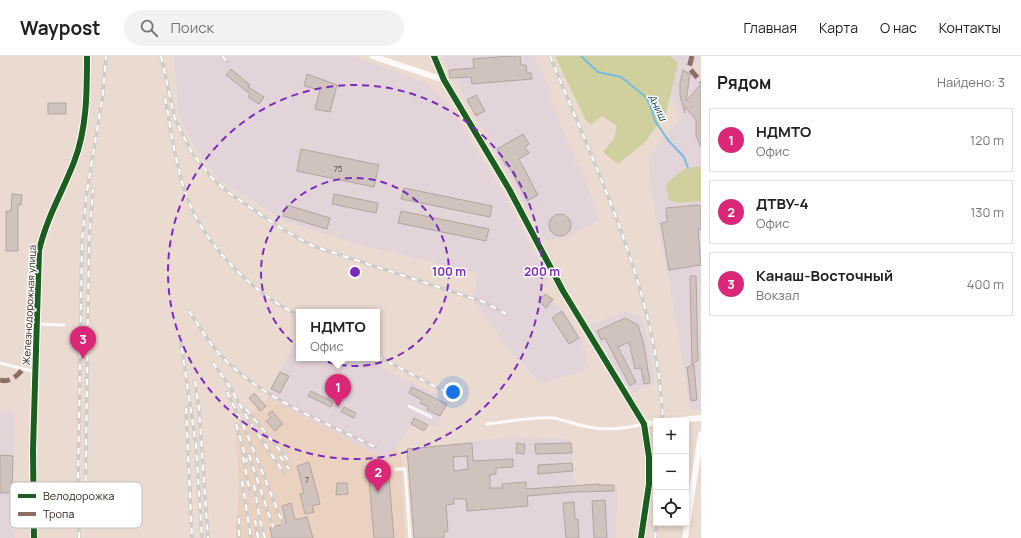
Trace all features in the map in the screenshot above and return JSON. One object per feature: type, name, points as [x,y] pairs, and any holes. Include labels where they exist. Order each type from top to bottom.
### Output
[{"type":"street","name":"Железнодорожная улица","points":[[33,482],[39,251],[51,211],[79,148],[86,104],[87,56]]},
{"type":"street","points":[[372,56],[444,80]]},
{"type":"street","points":[[434,56],[444,80],[509,189],[567,297],[644,424],[649,457],[648,484],[641,538]]},
{"type":"street","points":[[689,419],[701,418]]},
{"type":"street","points":[[644,424],[653,423]]},
{"type":"street","points":[[685,538],[701,434]]},
{"type":"street","name":"Железнодорожная улица","points":[[34,528],[34,538]]},
{"type":"lane","points":[[37,324],[64,325]]},
{"type":"lane","points":[[0,364],[36,372]]},
{"type":"lane","points":[[409,406],[431,417]]},
{"type":"lane","points":[[487,424],[554,418],[584,426],[606,429],[629,428],[644,424]]},
{"type":"lane","points":[[396,469],[405,469],[410,538]]},
{"type":"shaded area","points":[[174,56],[353,56],[426,83],[450,106],[506,198],[548,281],[542,291],[563,311],[581,337],[589,369],[541,384],[507,347],[474,302],[477,273],[357,244],[282,220],[218,179],[193,145],[179,114]]},
{"type":"shaded area","points":[[442,56],[535,56],[552,93],[549,96],[573,152],[576,166],[580,165],[599,219],[566,238],[544,240],[454,78],[450,78],[449,70]]},
{"type":"shaded area","points":[[640,56],[701,56],[693,67],[701,75],[701,409],[690,409],[671,290],[652,196],[648,157],[681,117],[676,105]]},
{"type":"shaded area","points":[[624,311],[641,317],[650,347],[655,384],[632,393],[589,326]]},
{"type":"shaded area","points":[[296,340],[296,361],[369,361],[448,401],[435,428],[414,418],[409,428],[386,460],[268,397]]},
{"type":"shaded area","points":[[268,397],[386,459],[394,448],[401,453],[405,538],[235,538],[239,485],[235,425],[264,404]]},
{"type":"shaded area","points":[[0,411],[14,411],[13,482],[10,482],[10,528],[14,528],[15,538],[0,538]]},
{"type":"shaded area","points":[[511,437],[569,439],[571,443],[574,485],[617,485],[616,538],[414,538],[407,449]]},
{"type":"green space","points":[[555,56],[670,56],[678,63],[666,114],[645,142],[618,164],[603,152],[614,139],[617,126],[602,116],[591,125],[585,119]]},
{"type":"green space","points":[[701,166],[701,201],[676,203],[669,200],[666,184],[684,169]]},
{"type":"building","points":[[520,56],[521,65],[526,65],[527,73],[531,73],[532,79],[472,84],[471,77],[450,78],[449,70],[474,68],[473,59]]},
{"type":"building","points":[[231,69],[250,85],[248,87],[264,97],[259,104],[248,97],[250,94],[226,75]]},
{"type":"building","points":[[683,70],[690,74],[686,101],[701,84],[701,147],[696,136],[696,120],[685,107],[685,113],[680,96],[680,82]]},
{"type":"building","points":[[307,74],[337,85],[330,112],[315,109],[320,90],[304,86]]},
{"type":"building","points":[[476,95],[485,111],[476,116],[467,100]]},
{"type":"building","points":[[48,103],[66,103],[66,114],[48,114]]},
{"type":"building","points":[[523,134],[529,144],[525,147],[529,153],[519,159],[538,195],[527,201],[508,165],[506,166],[497,149]]},
{"type":"building","points":[[301,149],[379,165],[374,187],[297,171]]},
{"type":"building","points":[[404,188],[492,206],[490,217],[401,199]]},
{"type":"building","points":[[12,194],[22,195],[21,205],[18,205],[18,251],[6,251],[6,211],[11,211]]},
{"type":"building","points":[[334,194],[378,203],[376,213],[332,204]]},
{"type":"building","points":[[287,205],[330,218],[327,229],[283,216]]},
{"type":"building","points":[[697,205],[701,206],[701,229],[698,230],[701,265],[669,270],[661,223],[667,222],[666,208]]},
{"type":"building","points":[[401,211],[489,229],[486,241],[398,223]]},
{"type":"building","points":[[560,214],[568,217],[571,225],[568,233],[560,236],[552,233],[549,225],[552,217]]},
{"type":"building","points":[[690,276],[696,276],[698,360],[692,365]]},
{"type":"building","points":[[545,294],[553,299],[546,308],[539,302]]},
{"type":"building","points":[[562,311],[579,338],[569,344],[552,318]]},
{"type":"building","points":[[625,318],[638,325],[644,345],[650,383],[644,384],[641,368],[635,369],[629,342],[618,347],[636,382],[630,386],[605,338],[601,340],[597,331]]},
{"type":"building","points":[[694,365],[697,400],[691,401],[687,367]]},
{"type":"building","points":[[280,372],[289,376],[280,393],[271,389]]},
{"type":"building","points":[[412,387],[447,404],[440,416],[427,410],[428,407],[420,403],[422,400],[409,393]]},
{"type":"building","points":[[311,391],[333,402],[331,407],[308,396]]},
{"type":"building","points":[[254,393],[266,406],[260,411],[249,398]]},
{"type":"building","points":[[344,407],[356,413],[354,418],[341,412]]},
{"type":"building","points":[[272,411],[283,424],[275,431],[266,421],[271,417],[268,414]]},
{"type":"building","points":[[414,418],[428,425],[424,431],[411,424]]},
{"type":"building","points":[[472,443],[473,461],[513,459],[513,467],[496,468],[496,474],[490,475],[490,488],[502,488],[502,484],[526,482],[526,489],[599,484],[614,485],[614,491],[574,492],[527,496],[528,506],[467,511],[466,499],[453,499],[454,504],[446,505],[448,531],[444,532],[444,538],[414,538],[407,449]],"holes":[[[467,456],[468,469],[454,471],[453,457]]]},
{"type":"building","points":[[517,443],[525,444],[524,454],[516,453]]},
{"type":"building","points":[[571,443],[572,453],[536,454],[535,444]]},
{"type":"building","points":[[0,455],[13,456],[12,482],[10,482],[10,493],[0,493]]},
{"type":"building","points":[[309,462],[320,504],[312,506],[314,512],[305,514],[300,494],[304,493],[297,466]]},
{"type":"building","points":[[572,463],[573,471],[538,474],[538,465]]},
{"type":"building","points":[[389,477],[394,538],[374,538],[369,479]]},
{"type":"building","points":[[337,483],[347,483],[348,494],[336,495]]},
{"type":"building","points":[[605,500],[607,538],[594,538],[592,501]]},
{"type":"building","points":[[574,502],[575,519],[578,519],[579,538],[566,538],[563,503]]},
{"type":"building","points":[[291,503],[295,520],[307,517],[313,538],[272,538],[270,528],[286,523],[282,506]]},
{"type":"waterway","name":"Аниш","points":[[581,56],[598,72],[621,77],[646,97],[655,121],[668,140],[684,157],[688,168]]},
{"type":"railway","points":[[78,482],[82,242],[86,197],[103,94],[106,56]]},
{"type":"railway","points":[[161,56],[175,119],[192,153],[212,178],[229,193],[284,230],[313,246],[484,302],[506,314]]},
{"type":"railway","points":[[222,56],[228,62]]},
{"type":"railway","points":[[550,56],[605,189],[637,280],[650,326],[658,373],[663,418]]},
{"type":"railway","points":[[165,98],[180,176],[190,206],[206,234],[228,262],[241,275],[269,297],[296,314]]},
{"type":"railway","points":[[86,482],[89,243],[93,189]]},
{"type":"railway","points":[[189,311],[217,351],[250,381],[291,406],[375,447]]},
{"type":"railway","points":[[180,336],[196,445],[202,538]]},
{"type":"railway","points":[[380,358],[459,399]]},
{"type":"railway","points":[[213,363],[230,387],[249,421],[284,473]]},
{"type":"railway","points":[[195,381],[199,409],[208,538]]},
{"type":"railway","points":[[227,392],[245,429],[283,524]]},
{"type":"railway","points":[[186,408],[192,538]]},
{"type":"railway","points":[[246,409],[288,460]]},
{"type":"railway","points":[[236,424],[247,462]]},
{"type":"railway","points":[[249,455],[273,527]]},
{"type":"railway","points":[[280,456],[289,469]]},
{"type":"railway","points":[[243,457],[250,493]]},
{"type":"railway","points":[[242,481],[251,538]]},
{"type":"railway","points":[[254,485],[260,520],[265,538]]},
{"type":"railway","points":[[239,518],[239,538]]},
{"type":"railway","points":[[255,520],[258,538]]},
{"type":"railway","points":[[655,538],[657,526]]},
{"type":"railway","points":[[79,528],[79,538]]},
{"type":"marked path","points":[[692,56],[689,68],[701,82]]},
{"type":"marked path","points":[[0,380],[10,380],[23,369]]},
{"type":"cycle path","points":[[33,482],[39,251],[50,217],[74,162],[82,136],[86,96],[87,56]]},
{"type":"cycle path","points":[[434,56],[444,80],[509,189],[563,291],[644,424],[649,457],[649,484],[641,538]]},
{"type":"cycle path","points":[[34,528],[34,538]]},
{"type":"place","name":"Канаш-Восточный","points":[[83,359]]},
{"type":"place","name":"НДМТО","points":[[338,407]]},
{"type":"place","name":"ДТВУ-4","points":[[378,492]]}]
